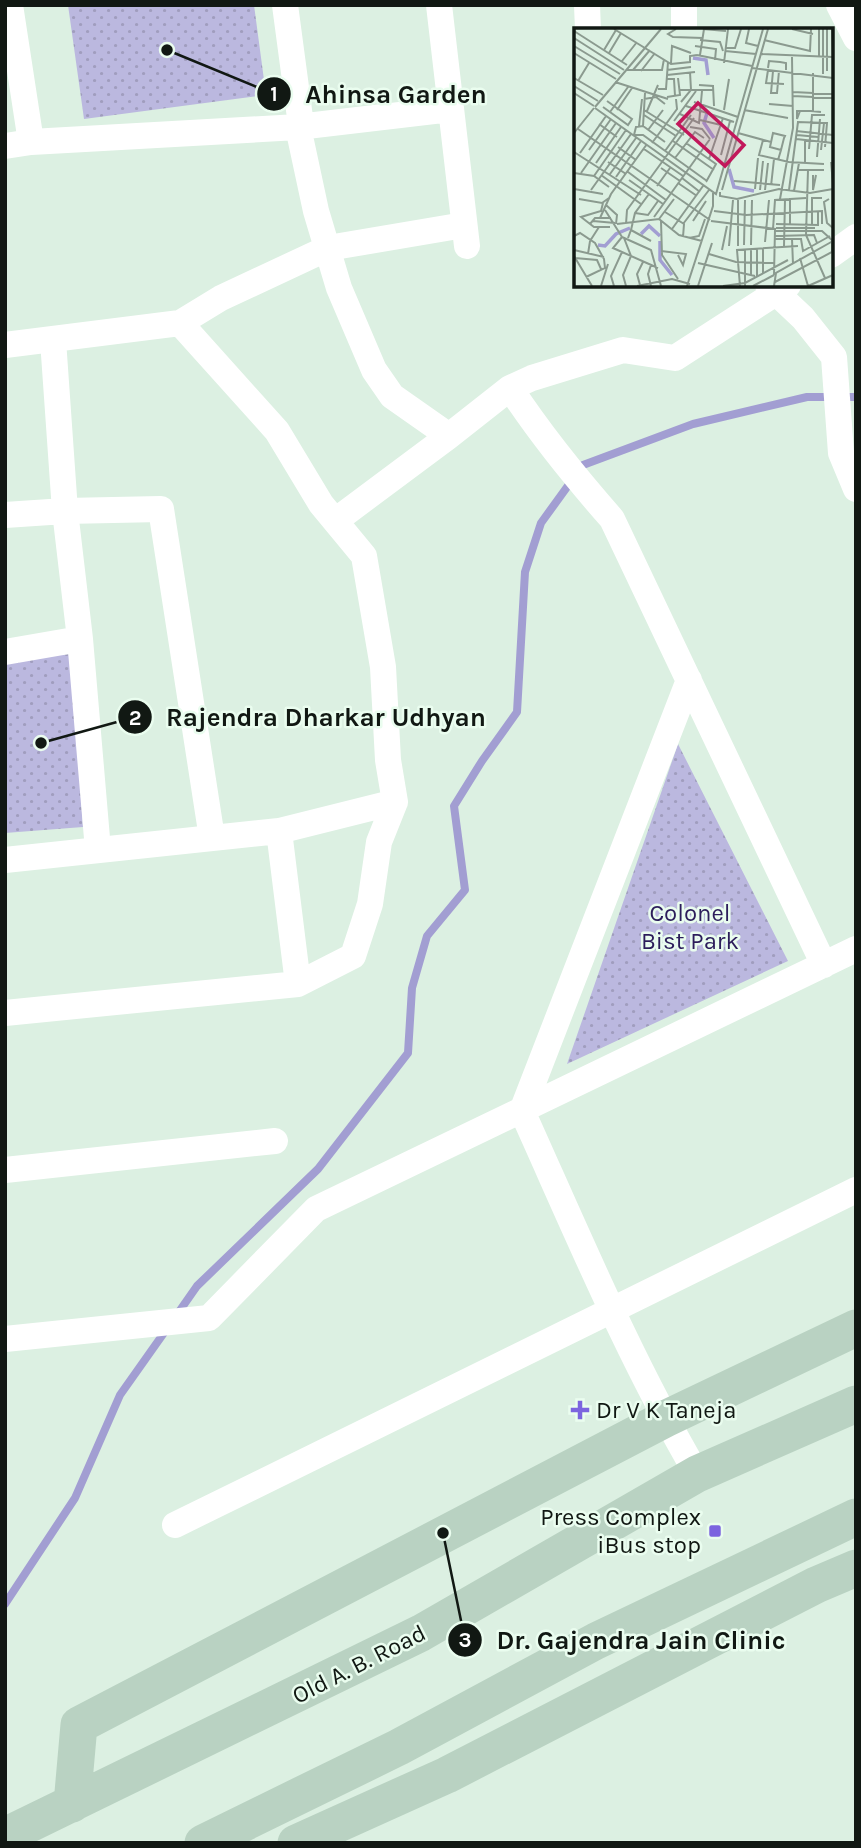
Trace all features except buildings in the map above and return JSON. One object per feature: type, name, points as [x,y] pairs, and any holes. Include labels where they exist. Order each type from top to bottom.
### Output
[{"type":"main road","points":[[72,1804],[79,1726],[665,1419],[856,1328]]},
{"type":"main road","name":"Old A. B. Road","points":[[5,1836],[421,1633],[698,1474],[856,1404]]},
{"type":"main road","points":[[203,1843],[399,1748],[596,1641],[856,1517]]},
{"type":"main road","points":[[296,1843],[447,1776],[816,1585],[856,1568]]},
{"type":"street","points":[[10,5],[31,142]]},
{"type":"street","points":[[285,5],[300,126],[316,211],[339,288],[374,370],[392,396],[449,436]]},
{"type":"street","points":[[5,345],[180,323],[221,298],[328,248],[465,235],[439,5]]},
{"type":"street","points":[[587,5],[588,28]]},
{"type":"street","points":[[684,5],[684,28]]},
{"type":"street","points":[[839,5],[856,38]]},
{"type":"street","points":[[5,146],[31,142],[300,126],[451,109]]},
{"type":"street","points":[[833,254],[856,237]]},
{"type":"street","points":[[335,521],[510,388],[532,378],[623,350],[675,358],[777,288],[834,357],[841,453],[856,489]]},
{"type":"street","points":[[5,1013],[298,984],[354,956],[370,904],[379,842],[395,802],[388,760],[383,667],[364,556],[321,504],[277,431],[180,323]]},
{"type":"street","points":[[53,340],[65,511],[80,639],[98,850]]},
{"type":"street","points":[[510,388],[538,430],[612,519],[824,964]]},
{"type":"street","points":[[5,516],[65,511],[162,509],[212,838]]},
{"type":"street","points":[[5,652],[80,639]]},
{"type":"street","points":[[689,680],[522,1111],[612,1311],[665,1419],[698,1474]]},
{"type":"street","points":[[5,860],[278,831],[395,802]]},
{"type":"street","points":[[278,831],[298,984]]},
{"type":"street","points":[[5,1339],[209,1318],[316,1209],[856,950]]},
{"type":"street","points":[[5,1170],[275,1141]]},
{"type":"street","points":[[175,1525],[856,1190]]},
{"type":"green space","points":[[68,5],[254,5],[266,95],[84,119]]},
{"type":"green space","points":[[71,654],[83,827],[5,833],[5,658]]},
{"type":"green space","name":"Colonel Bist Park","points":[[678,744],[788,961],[567,1064]]},
{"type":"waterway","points":[[176,1316],[197,1286],[318,1169],[408,1053],[412,988],[427,936],[465,890],[454,806],[517,712],[525,572],[541,523],[583,465],[693,424],[807,397],[856,397]]},
{"type":"waterway","points":[[5,1604],[75,1498],[120,1395],[166,1330]]},
{"type":"place","name":"Ahinsa Garden","points":[[167,50]]},
{"type":"place","name":"Rajendra Dharkar Udhyan","points":[[41,743]]},
{"type":"place","name":"Dr V K Taneja","points":[[580,1410]]},
{"type":"place","name":"Press Complex iBus stop","points":[[715,1531]]},
{"type":"place","name":"Dr. Gajendra Jain Clinic","points":[[443,1533]]}]
